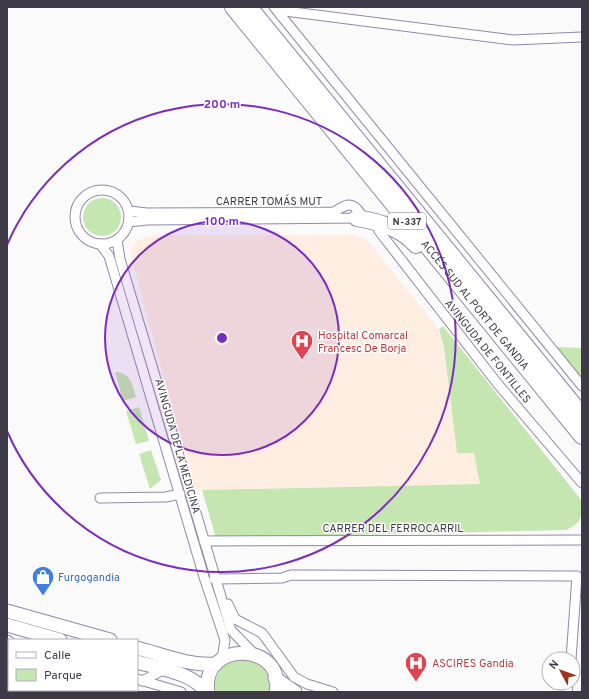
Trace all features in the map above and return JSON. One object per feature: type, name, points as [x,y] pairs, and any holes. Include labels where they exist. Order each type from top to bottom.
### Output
[{"type":"highway","name":"ACCÉS SUD AL PORT DE GANDIA","points":[[233,7],[582,436]]},
{"type":"highway","name":"ACCÉS SUD AL PORT DE GANDIA","points":[[249,7],[582,415]]},
{"type":"highway","points":[[358,218],[388,226],[402,232],[413,241],[462,298],[515,354]]},
{"type":"main road","points":[[7,611],[106,639]]},
{"type":"main road","points":[[7,625],[56,639]]},
{"type":"main road","points":[[138,648],[199,664],[219,661],[238,652],[255,654],[268,664],[276,678],[295,692]]},
{"type":"main road","points":[[207,692],[208,679],[219,661]]},
{"type":"main road","points":[[138,662],[189,677],[199,683],[207,692]]},
{"type":"main road","points":[[276,678],[276,692]]},
{"type":"street","points":[[276,8],[513,40],[582,37]]},
{"type":"street","points":[[276,8],[582,386]]},
{"type":"street","points":[[95,191],[110,191],[122,198],[129,211],[129,222],[127,229],[117,240],[100,244],[91,242],[78,230],[75,211],[82,199],[95,191]]},
{"type":"street","name":"CARRER TOMÁS MUT","points":[[129,211],[146,213],[334,212],[345,205],[351,204],[356,206],[360,213],[358,218],[147,220],[129,222]]},
{"type":"street","name":"AVINGUDA DE FONTILLES","points":[[379,231],[497,383],[582,483]]},
{"type":"street","name":"AVINGUDA DE LA MEDICINA","points":[[117,240],[120,259],[230,630],[255,654]]},
{"type":"street","name":"AVINGUDA DE LA MEDICINA","points":[[100,244],[109,256],[224,640],[219,661]]},
{"type":"street","points":[[100,498],[166,497],[180,494]]},
{"type":"street","name":"CARRER DEL FERROCARRIL","points":[[204,541],[582,540]]},
{"type":"street","points":[[215,582],[282,578],[291,575],[577,576],[572,651]]},
{"type":"street","name":"AVINGUDA DE LA MEDICINA","points":[[215,582],[225,597],[235,619],[262,633],[294,677],[307,684],[333,692]]},
{"type":"street","points":[[139,680],[163,670]]},
{"type":"street","points":[[139,680],[181,692]]},
{"type":"shaded area","name":"Hospital Comarcal Francesc De Borja","points":[[156,235],[354,235],[367,240],[439,329],[444,347],[457,453],[474,452],[481,484],[194,490],[130,252],[138,240]]},
{"type":"shaded area","points":[[16,691],[78,691],[77,692]]},
{"type":"green space","points":[[98,198],[106,198],[113,201],[118,206],[121,217],[118,228],[113,233],[106,236],[98,236],[91,233],[86,228],[83,221],[83,213],[86,206],[91,201]]},
{"type":"green space","points":[[443,326],[582,501],[580,519],[575,525],[566,530],[216,538],[202,490],[480,484],[474,453],[457,453],[444,347],[439,329]]},
{"type":"green space","points":[[556,347],[582,348],[582,380]]},
{"type":"green space","points":[[115,372],[124,374],[128,377],[136,397],[123,401]]},
{"type":"green space","points":[[139,407],[149,441],[136,444],[126,411]]},
{"type":"green space","points":[[151,450],[161,480],[150,489],[139,454]]},
{"type":"green space","points":[[239,658],[253,662],[263,668],[268,677],[269,692],[216,692],[216,680],[220,670],[224,666]]},
{"type":"place","name":"Hospital Comarcal Francesc De Borja","points":[[302,360]]},
{"type":"place","name":"Furgogandia","points":[[43,596]]},
{"type":"place","name":"ASCIRES Gandia","points":[[416,682]]}]
